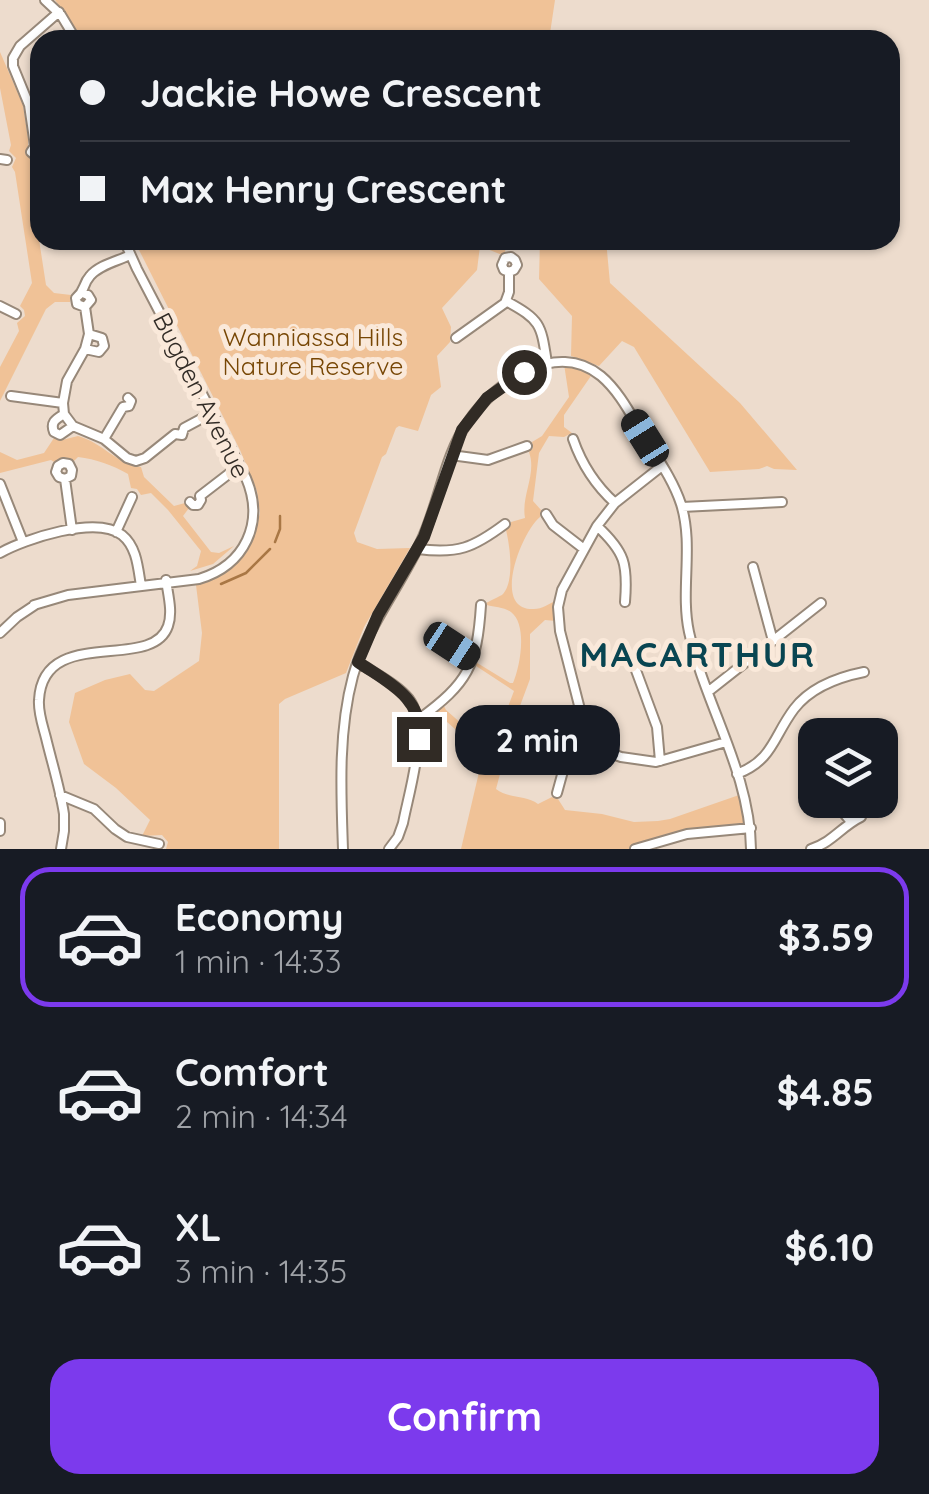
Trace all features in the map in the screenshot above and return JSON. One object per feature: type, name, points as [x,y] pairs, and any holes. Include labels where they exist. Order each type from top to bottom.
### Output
[{"type":"street","points":[[45,0],[59,12],[70,30]]},
{"type":"street","points":[[39,30],[59,12]]},
{"type":"street","points":[[30,38],[16,50],[13,66],[30,110]]},
{"type":"street","points":[[5,43],[16,50]]},
{"type":"street","name":"Bugden Avenue","points":[[0,633],[16,616],[61,595],[198,577],[239,552],[252,528],[251,490],[128,250]]},
{"type":"street","points":[[130,255],[94,272],[83,293],[77,296],[76,302],[85,307],[89,334],[67,380],[64,414],[73,426],[104,438],[136,462],[175,434],[182,435],[184,428],[212,414]]},
{"type":"street","points":[[456,338],[506,301],[509,272]]},
{"type":"street","points":[[506,301],[539,324],[547,362]]},
{"type":"street","points":[[0,306],[16,314]]},
{"type":"street","points":[[85,349],[96,352],[104,348],[102,338],[89,334]]},
{"type":"street","points":[[343,849],[344,726],[358,662],[378,615],[418,548],[462,430],[487,398],[524,372],[547,362],[564,361],[580,364],[604,378],[616,392],[682,506],[688,628],[738,774],[748,810],[752,849]]},
{"type":"street","points":[[11,396],[63,403]]},
{"type":"street","points":[[104,438],[123,406]]},
{"type":"street","points":[[64,414],[54,420],[54,432],[60,435],[73,426]]},
{"type":"street","points":[[574,439],[595,482],[615,503]]},
{"type":"street","points":[[452,456],[488,460],[527,446]]},
{"type":"street","points":[[200,496],[239,466]]},
{"type":"street","points":[[662,466],[615,503],[597,526],[562,590],[558,616],[565,650],[586,732],[612,755],[660,761],[726,742]]},
{"type":"street","points":[[65,479],[72,530]]},
{"type":"street","points":[[0,484],[23,542]]},
{"type":"street","points":[[116,532],[132,497]]},
{"type":"street","points":[[682,506],[782,502]]},
{"type":"street","points":[[546,514],[554,526],[584,549]]},
{"type":"street","points":[[418,548],[448,552],[466,548],[505,524]]},
{"type":"street","points":[[597,526],[622,555],[627,574],[625,602]]},
{"type":"street","points":[[0,553],[48,534],[97,528],[116,532],[134,552],[140,584]]},
{"type":"street","points":[[753,567],[773,641]]},
{"type":"street","points":[[60,849],[64,825],[38,705],[41,688],[57,664],[70,658],[159,641],[170,616],[166,581]]},
{"type":"street","points":[[709,692],[821,603]]},
{"type":"street","points":[[419,719],[456,689],[479,638],[481,605]]},
{"type":"street","points":[[440,633],[472,659]]},
{"type":"street","points":[[358,662],[405,695],[419,719],[419,739],[403,824],[389,849]]},
{"type":"street","points":[[634,665],[657,727],[660,761]]},
{"type":"street","points":[[738,774],[763,760],[806,696],[847,675],[864,672]]},
{"type":"street","points":[[557,793],[568,753],[586,732]]},
{"type":"street","points":[[60,795],[94,808],[126,837],[159,844]]},
{"type":"street","points":[[849,818],[852,822]]},
{"type":"street","points":[[811,849],[833,839],[857,818]]},
{"type":"street","points":[[0,823],[0,831]]},
{"type":"street","points":[[635,849],[687,834],[751,828]]},
{"type":"street","points":[[833,839],[840,849]]},
{"type":"green space","points":[[55,0],[555,0],[550,30],[77,30]]},
{"type":"green space","points":[[0,52],[23,105],[28,138],[30,250],[41,250],[46,285],[54,293],[71,295],[70,302],[55,302],[46,309],[0,401],[0,367],[19,331],[17,323],[25,316],[20,306],[32,283],[12,167],[16,158],[9,151],[0,88]]},
{"type":"green space","name":"Wanniassa Hills Nature Reserve","points":[[139,250],[480,250],[477,270],[442,308],[451,327],[450,342],[437,356],[441,387],[431,395],[418,431],[396,428],[354,533],[357,542],[377,549],[410,548],[364,627],[346,673],[279,704],[279,849],[166,849],[168,842],[162,835],[142,836],[150,820],[84,764],[69,722],[75,693],[130,674],[145,690],[154,691],[199,661],[202,633],[196,585],[232,566],[246,553],[260,513],[257,491]]},
{"type":"green space","points":[[540,250],[607,250],[610,283],[740,403],[797,470],[767,466],[710,472],[634,347],[622,341],[599,366],[571,356],[572,316],[539,279]]},
{"type":"green space","points":[[564,364],[593,373],[564,415],[564,427],[572,433],[549,436],[539,453],[533,501],[541,510],[540,517],[525,538],[512,584],[514,597],[521,606],[537,609],[557,600],[556,621],[545,620],[530,634],[530,679],[496,789],[538,804],[552,797],[565,810],[634,822],[670,819],[742,794],[747,824],[743,827],[669,835],[629,849],[461,849],[481,752],[438,714],[430,713],[443,704],[488,747],[493,746],[514,691],[473,664],[474,661],[513,683],[520,657],[519,626],[511,612],[486,603],[502,595],[509,582],[506,530],[511,522],[525,518],[532,442],[542,436],[569,397]]},
{"type":"green space","points":[[78,436],[141,467],[144,477],[174,506],[185,503],[189,508],[183,516],[211,552],[234,546],[213,564],[190,571],[197,566],[201,551],[168,510],[151,493],[141,495],[131,488],[128,474],[98,461],[62,458],[0,473],[0,452],[17,460],[44,453],[54,438]]},
{"type":"waterway","points":[[275,542],[280,516]]},
{"type":"waterway","points":[[221,584],[246,573],[270,549]]},
{"type":"district","name":"MACARTHUR","points":[[698,654]]},
{"type":"route","points":[[419,739],[419,719],[411,702],[358,662],[378,615],[424,537],[462,430],[487,398],[524,372]]}]
